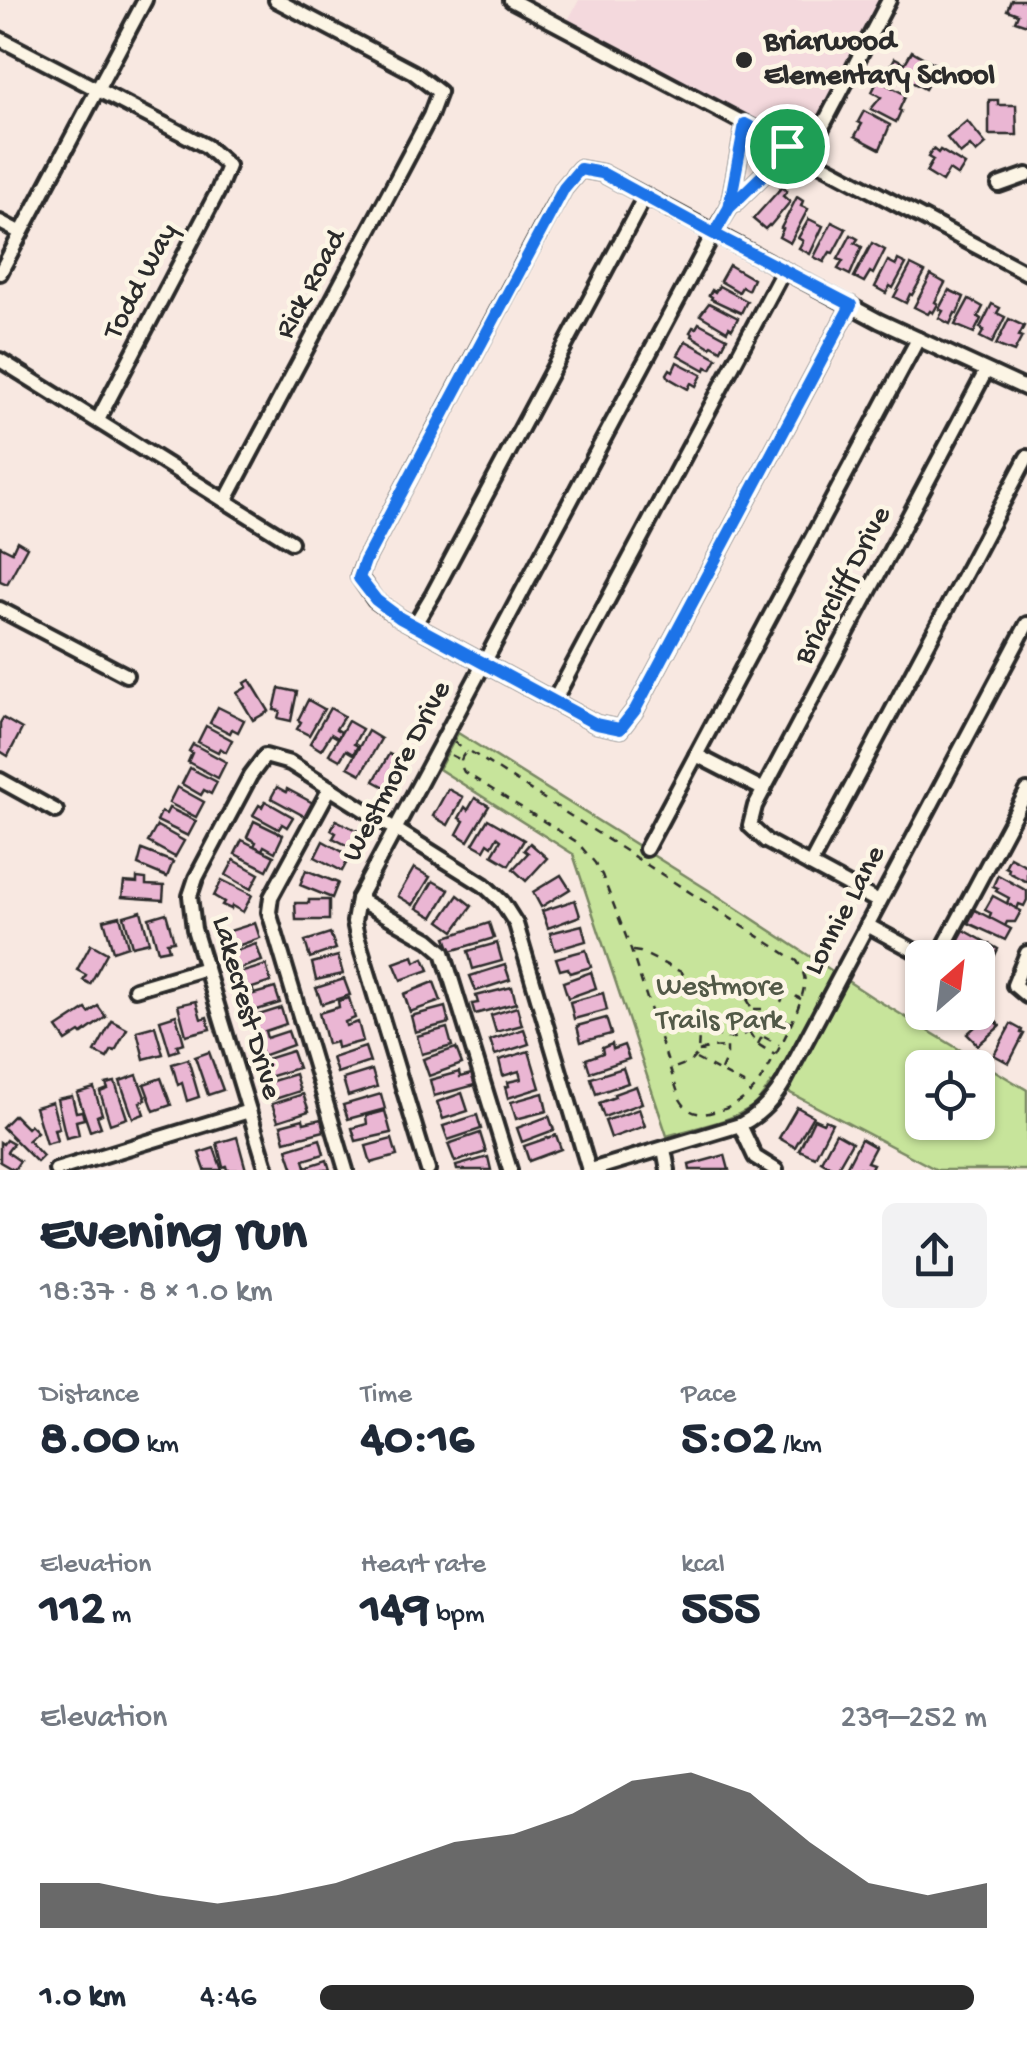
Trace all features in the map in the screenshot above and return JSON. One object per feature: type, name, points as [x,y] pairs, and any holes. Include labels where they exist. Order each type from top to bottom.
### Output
[{"type":"street","points":[[0,273],[145,0]]},
{"type":"street","name":"Rick Road","points":[[226,500],[430,116],[439,92],[412,72],[276,0]]},
{"type":"street","points":[[511,0],[1027,272]]},
{"type":"street","points":[[807,156],[890,0]]},
{"type":"street","points":[[0,39],[97,90]]},
{"type":"street","name":"Todd Way","points":[[97,90],[206,146],[228,166],[98,420]]},
{"type":"street","name":"Westmore Drive","points":[[729,208],[745,124]]},
{"type":"street","name":"Westmore Drive","points":[[428,1170],[354,922],[358,899],[714,234],[729,208],[787,146]]},
{"type":"street","points":[[851,305],[635,710],[620,729],[596,724],[414,626],[376,600],[359,578],[549,215],[580,169],[602,173],[851,305],[1027,389]]},
{"type":"street","points":[[999,185],[1027,175]]},
{"type":"street","points":[[414,626],[646,196]]},
{"type":"street","points":[[0,222],[21,233]]},
{"type":"street","points":[[554,702],[784,270]]},
{"type":"street","points":[[646,849],[918,339]]},
{"type":"street","points":[[0,360],[290,542]]},
{"type":"street","name":"Briarcliff Drive","points":[[810,865],[766,841],[750,826],[756,806],[986,371]]},
{"type":"street","points":[[880,902],[810,865],[1027,458]]},
{"type":"street","points":[[0,609],[126,675]]},
{"type":"street","name":"Lonnie Lane","points":[[590,1170],[740,1125],[761,1112],[778,1093],[1027,624]]},
{"type":"street","points":[[696,755],[764,790]]},
{"type":"street","name":"Lakecrest Drive","points":[[267,1170],[206,968],[190,896],[250,776],[265,756],[290,763],[330,788]]},
{"type":"street","points":[[0,780],[56,811]]},
{"type":"street","points":[[346,1170],[269,912],[271,897],[330,788],[484,886],[509,912],[516,924],[590,1170]]},
{"type":"street","points":[[948,940],[1027,791]]},
{"type":"street","points":[[358,899],[443,952],[510,1170]]},
{"type":"street","points":[[867,925],[905,946]]},
{"type":"street","points":[[1027,953],[1014,985],[1027,996]]},
{"type":"street","points":[[135,989],[206,968]]},
{"type":"street","points":[[56,1170],[249,1111]]},
{"type":"street","points":[[740,1125],[756,1158],[776,1170]]},
{"type":"street","points":[[664,1148],[668,1170]]},
{"type":"path","points":[[454,742],[797,962],[806,978],[802,1000],[754,1089],[737,1104],[704,1114],[684,1107],[602,875],[576,842],[469,776],[460,765],[468,752]]},
{"type":"path","points":[[452,755],[460,760]]},
{"type":"path","points":[[632,951],[681,972],[702,998],[696,1056]]},
{"type":"path","points":[[748,1000],[757,980],[802,1000]]},
{"type":"path","points":[[768,990],[771,984]]},
{"type":"path","points":[[700,1019],[707,1030],[727,1038],[740,1037],[753,1019],[748,1000],[737,991],[719,989],[705,999],[701,1008]]},
{"type":"path","points":[[758,1044],[774,1014],[781,989]]},
{"type":"path","points":[[752,1010],[766,1006],[791,1023]]},
{"type":"path","points":[[748,1030],[758,1044],[775,1055]]},
{"type":"path","points":[[763,1036],[780,1045]]},
{"type":"path","points":[[720,1072],[727,1038]]},
{"type":"path","points":[[670,1069],[708,1048],[726,1046]]},
{"type":"path","points":[[696,1056],[754,1089]]},
{"type":"shaded area","name":"Briarwood Elementary School","points":[[579,0],[881,0],[812,130],[799,137],[708,98],[567,22]]},
{"type":"green space","name":"Westmore Trails Park","points":[[458,733],[905,1017],[905,1030],[927,1030],[960,1050],[905,1050],[905,1140],[995,1140],[995,1071],[1027,1090],[1027,1170],[937,1170],[771,1083],[757,1102],[742,1112],[667,1136],[573,854],[439,769]]},
{"type":"building","points":[[1011,0],[1027,0],[1027,25],[1015,21],[1018,14],[1007,10]]},
{"type":"building","points":[[912,51],[938,66],[925,89],[900,76],[897,81],[886,74],[895,58],[905,63]]},
{"type":"building","points":[[878,80],[906,95],[896,122],[871,109],[881,97],[872,92]]},
{"type":"building","points":[[989,100],[998,100],[998,105],[1016,105],[1017,135],[989,135]]},
{"type":"building","points":[[864,111],[890,125],[880,149],[855,136]]},
{"type":"building","points":[[967,121],[986,144],[976,153],[970,146],[960,154],[947,138]]},
{"type":"building","points":[[933,149],[965,165],[958,176],[949,170],[942,182],[926,172],[933,160],[928,157]]},
{"type":"building","points":[[782,187],[787,191],[783,196],[790,202],[765,229],[753,219]]},
{"type":"building","points":[[797,197],[803,201],[801,206],[808,209],[790,243],[779,237]]},
{"type":"building","points":[[809,219],[823,226],[810,254],[799,248],[803,241],[798,238]]},
{"type":"building","points":[[832,222],[846,229],[824,262],[814,257]]},
{"type":"building","points":[[851,235],[862,247],[850,275],[838,269],[843,261],[838,259]]},
{"type":"building","points":[[872,243],[885,250],[873,274],[870,272],[864,282],[854,277]]},
{"type":"building","points":[[898,260],[906,264],[893,288],[890,286],[886,293],[875,287],[888,261],[896,265]]},
{"type":"building","points":[[729,265],[753,279],[748,290],[742,287],[739,292],[720,281]]},
{"type":"building","points":[[911,265],[925,272],[906,303],[894,297]]},
{"type":"building","points":[[931,275],[945,283],[935,302],[938,304],[928,314],[914,307]]},
{"type":"building","points":[[719,286],[747,301],[741,313],[711,299],[712,290],[715,292]]},
{"type":"building","points":[[949,290],[964,297],[950,324],[939,318],[943,311],[939,309]]},
{"type":"building","points":[[969,299],[983,307],[974,333],[955,325]]},
{"type":"building","points":[[709,303],[738,318],[732,329],[727,331],[700,315]]},
{"type":"building","points":[[992,304],[1005,317],[992,343],[980,337],[984,330],[980,328]]},
{"type":"building","points":[[1009,319],[1024,326],[1014,352],[996,345]]},
{"type":"building","points":[[699,323],[727,338],[721,350],[692,336],[690,332]]},
{"type":"building","points":[[686,341],[717,358],[711,369],[705,370],[678,355]]},
{"type":"building","points":[[677,362],[702,375],[696,386],[691,383],[688,389],[669,378],[667,374]]},
{"type":"building","points":[[17,541],[27,547],[7,584],[0,581],[0,546],[12,552]]},
{"type":"building","points":[[250,680],[269,711],[253,720],[237,693]]},
{"type":"building","points":[[279,688],[297,692],[291,721],[278,718],[280,711],[274,710]]},
{"type":"building","points":[[308,700],[324,709],[309,735],[297,729]]},
{"type":"building","points":[[218,707],[244,720],[238,732],[232,729],[230,733],[210,723]]},
{"type":"building","points":[[330,708],[344,716],[336,729],[341,732],[338,738],[331,734],[321,750],[310,743]]},
{"type":"building","points":[[3,718],[22,729],[8,756],[0,751]]},
{"type":"building","points":[[348,721],[362,729],[353,754],[346,750],[340,760],[329,754]]},
{"type":"building","points":[[206,726],[232,740],[226,752],[198,742]]},
{"type":"building","points":[[368,731],[381,739],[361,774],[348,767]]},
{"type":"building","points":[[193,744],[226,762],[218,778],[188,762]]},
{"type":"building","points":[[400,753],[407,756],[389,789],[374,781],[389,754],[397,758]]},
{"type":"building","points":[[190,768],[217,782],[211,794],[204,790],[201,795],[182,784]]},
{"type":"building","points":[[177,787],[204,802],[196,817],[169,803]]},
{"type":"building","points":[[277,787],[313,803],[306,817],[271,798]]},
{"type":"building","points":[[448,789],[463,797],[448,825],[433,816]]},
{"type":"building","points":[[475,798],[489,806],[468,841],[457,834],[464,821],[459,818]]},
{"type":"building","points":[[265,801],[293,817],[287,827],[282,824],[279,829],[253,815]]},
{"type":"building","points":[[169,808],[196,821],[188,836],[157,821],[161,812],[166,814]]},
{"type":"building","points":[[488,819],[524,840],[509,865],[492,855],[501,840],[497,837],[484,850],[473,844]]},
{"type":"building","points":[[336,820],[364,834],[356,850],[333,838],[336,833],[331,830]]},
{"type":"building","points":[[254,821],[283,835],[275,852],[254,846],[256,842],[247,837]]},
{"type":"building","points":[[157,826],[184,841],[175,857],[148,842]]},
{"type":"building","points":[[242,840],[274,856],[267,870],[235,854]]},
{"type":"building","points":[[323,841],[350,856],[342,871],[315,857]]},
{"type":"building","points":[[530,843],[547,858],[526,881],[513,869],[528,853],[524,850]]},
{"type":"building","points":[[142,850],[173,862],[167,877],[138,865]]},
{"type":"building","points":[[1010,857],[1027,866],[1027,882],[1008,872],[1005,867]]},
{"type":"building","points":[[234,860],[259,874],[251,889],[226,875]]},
{"type":"building","points":[[414,868],[430,877],[413,905],[398,896]]},
{"type":"building","points":[[306,870],[338,883],[332,898],[300,885]]},
{"type":"building","points":[[561,875],[570,889],[541,907],[533,892]]},
{"type":"building","points":[[998,875],[1027,891],[1024,906],[1019,904],[1017,909],[1007,903],[1009,898],[996,891],[998,888],[993,886]]},
{"type":"building","points":[[137,878],[146,879],[146,885],[164,886],[163,900],[122,897],[124,882],[137,883]]},
{"type":"building","points":[[222,880],[252,895],[243,912],[222,905],[224,902],[214,896]]},
{"type":"building","points":[[433,881],[449,890],[433,917],[417,908]]},
{"type":"building","points":[[458,895],[472,906],[454,931],[440,921]]},
{"type":"building","points":[[993,896],[1021,911],[1015,922],[1005,926],[989,918],[991,913],[985,910]]},
{"type":"building","points":[[329,900],[329,920],[296,920],[295,903]]},
{"type":"building","points":[[575,900],[580,916],[548,928],[542,911]]},
{"type":"building","points":[[975,910],[1011,929],[1005,940],[968,923]]},
{"type":"building","points":[[141,911],[149,942],[132,946],[124,916]]},
{"type":"building","points":[[166,913],[174,941],[167,942],[169,949],[158,951],[149,918]]},
{"type":"building","points":[[120,916],[128,946],[113,951],[104,920]]},
{"type":"building","points":[[255,923],[260,938],[226,950],[220,934]]},
{"type":"building","points":[[489,923],[494,938],[451,951],[446,937]]},
{"type":"building","points":[[582,925],[586,941],[555,950],[550,933]]},
{"type":"building","points":[[964,930],[982,940],[959,940]]},
{"type":"building","points":[[330,933],[336,949],[310,958],[305,941]]},
{"type":"building","points":[[497,943],[502,961],[473,969],[468,951]]},
{"type":"building","points":[[91,944],[107,953],[90,984],[83,980],[86,975],[77,970]]},
{"type":"building","points":[[256,944],[262,961],[233,971],[227,954]]},
{"type":"building","points":[[586,950],[591,967],[570,973],[568,968],[560,970],[556,958]]},
{"type":"building","points":[[338,956],[343,974],[316,980],[312,963]]},
{"type":"building","points":[[413,956],[415,962],[424,958],[429,970],[401,980],[394,963]]},
{"type":"building","points":[[266,965],[271,982],[252,988],[254,994],[275,988],[280,1003],[244,1014],[233,975]]},
{"type":"building","points":[[505,965],[510,980],[476,991],[470,976]]},
{"type":"building","points":[[591,972],[596,988],[568,998],[563,982]]},
{"type":"building","points":[[344,979],[350,995],[322,1004],[316,988]]},
{"type":"building","points":[[434,982],[441,1001],[410,1012],[404,994]]},
{"type":"building","points":[[512,987],[516,1003],[475,1014],[472,1004],[478,1003],[476,996]]},
{"type":"building","points":[[603,993],[607,1010],[574,1019],[570,1002]]},
{"type":"building","points":[[349,998],[355,1018],[345,1022],[346,1026],[358,1022],[363,1041],[337,1048],[336,1042],[327,1044],[319,1013],[339,1007],[338,1001]]},
{"type":"building","points":[[196,1001],[201,1019],[207,1017],[210,1029],[186,1035],[178,1005]]},
{"type":"building","points":[[98,1006],[106,1017],[66,1041],[57,1028],[86,1009],[89,1013]]},
{"type":"building","points":[[445,1007],[449,1023],[415,1032],[411,1016]]},
{"type":"building","points":[[517,1007],[522,1025],[496,1032],[491,1015]]},
{"type":"building","points":[[281,1008],[286,1024],[265,1031],[267,1038],[288,1031],[293,1045],[262,1056],[249,1018]]},
{"type":"building","points":[[176,1015],[184,1043],[170,1053],[160,1020]]},
{"type":"building","points":[[606,1018],[611,1034],[581,1042],[577,1026]]},
{"type":"building","points":[[112,1021],[127,1029],[107,1058],[95,1052]]},
{"type":"building","points":[[995,1021],[1000,1026],[978,1045],[967,1034],[971,1030],[995,1030]]},
{"type":"building","points":[[1011,1024],[1022,1030],[1024,1034],[1009,1063],[995,1053]]},
{"type":"building","points":[[155,1026],[163,1054],[144,1059],[137,1031]]},
{"type":"building","points":[[447,1028],[452,1046],[422,1054],[417,1036]]},
{"type":"building","points":[[524,1029],[529,1044],[495,1055],[490,1040]]},
{"type":"building","points":[[612,1044],[613,1049],[624,1045],[629,1059],[590,1072],[586,1059],[603,1053],[602,1048]]},
{"type":"building","points":[[365,1047],[370,1062],[337,1073],[332,1058]]},
{"type":"building","points":[[456,1048],[462,1064],[429,1076],[423,1059]]},
{"type":"building","points":[[292,1051],[298,1068],[265,1078],[260,1061]]},
{"type":"building","points":[[529,1051],[540,1088],[508,1098],[508,1082],[521,1079],[519,1071],[503,1076],[499,1060]]},
{"type":"building","points":[[209,1052],[223,1090],[208,1095],[195,1057]]},
{"type":"building","points":[[188,1059],[199,1097],[187,1101],[172,1064]]},
{"type":"building","points":[[623,1068],[628,1083],[596,1094],[591,1078]]},
{"type":"building","points":[[372,1070],[377,1087],[348,1096],[343,1079]]},
{"type":"building","points":[[459,1072],[460,1077],[475,1073],[478,1084],[434,1096],[430,1080]]},
{"type":"building","points":[[295,1074],[300,1091],[272,1100],[266,1083]]},
{"type":"building","points":[[137,1075],[146,1100],[140,1102],[144,1114],[133,1118],[120,1081]]},
{"type":"building","points":[[161,1078],[171,1105],[154,1111],[144,1084]]},
{"type":"building","points":[[115,1082],[127,1118],[110,1124],[100,1092],[108,1089],[106,1084]]},
{"type":"building","points":[[636,1086],[642,1103],[604,1117],[599,1103]]},
{"type":"building","points":[[94,1088],[102,1114],[97,1116],[101,1127],[90,1131],[77,1093]]},
{"type":"building","points":[[462,1093],[468,1111],[443,1119],[437,1102]]},
{"type":"building","points":[[543,1093],[547,1111],[516,1119],[511,1102]]},
{"type":"building","points":[[303,1094],[309,1111],[278,1121],[272,1104]]},
{"type":"building","points":[[381,1094],[385,1109],[348,1119],[343,1105]]},
{"type":"building","points":[[72,1096],[76,1112],[82,1111],[84,1119],[76,1121],[79,1135],[66,1138],[57,1099]]},
{"type":"building","points":[[52,1102],[59,1128],[54,1129],[57,1141],[46,1144],[35,1107]]},
{"type":"building","points":[[797,1107],[813,1116],[795,1147],[779,1138]]},
{"type":"building","points":[[639,1109],[645,1126],[611,1138],[605,1121]]},
{"type":"building","points":[[385,1111],[391,1133],[356,1141],[352,1128],[367,1124],[366,1116]]},
{"type":"building","points":[[14,1115],[37,1132],[28,1140],[43,1156],[37,1162],[2,1127]]},
{"type":"building","points":[[477,1115],[481,1129],[448,1140],[443,1126]]},
{"type":"building","points":[[549,1116],[554,1130],[522,1142],[517,1128]]},
{"type":"building","points":[[303,1119],[304,1123],[321,1119],[324,1131],[285,1141],[281,1125]]},
{"type":"building","points":[[814,1119],[832,1123],[815,1157],[799,1150]]},
{"type":"building","points":[[480,1133],[486,1152],[455,1162],[448,1144]]},
{"type":"building","points":[[836,1133],[852,1142],[836,1170],[821,1161]]},
{"type":"building","points":[[556,1135],[561,1149],[529,1161],[524,1146]]},
{"type":"building","points":[[237,1137],[246,1170],[227,1170],[217,1143]]},
{"type":"building","points":[[320,1139],[324,1154],[304,1160],[306,1167],[327,1160],[330,1170],[294,1170],[287,1149]]},
{"type":"building","points":[[392,1139],[397,1156],[371,1163],[366,1146]]},
{"type":"building","points":[[861,1139],[875,1147],[867,1162],[873,1164],[870,1170],[845,1170]]},
{"type":"building","points":[[0,1142],[13,1144],[7,1152],[20,1161],[14,1170],[0,1162]]},
{"type":"building","points":[[214,1148],[222,1170],[205,1170],[199,1153]]},
{"type":"building","points":[[725,1155],[729,1170],[690,1170],[689,1165]]},
{"type":"building","points":[[488,1157],[491,1170],[457,1170],[456,1166]]},
{"type":"place","name":"Briarwood Elementary School","points":[[744,60]]},
{"type":"route","points":[[787,146],[729,208],[714,234],[602,173],[580,169],[564,188],[365,561],[359,578],[376,600],[414,626],[596,724],[620,729],[635,710],[851,305],[714,234],[729,208],[745,124],[787,146]]}]
